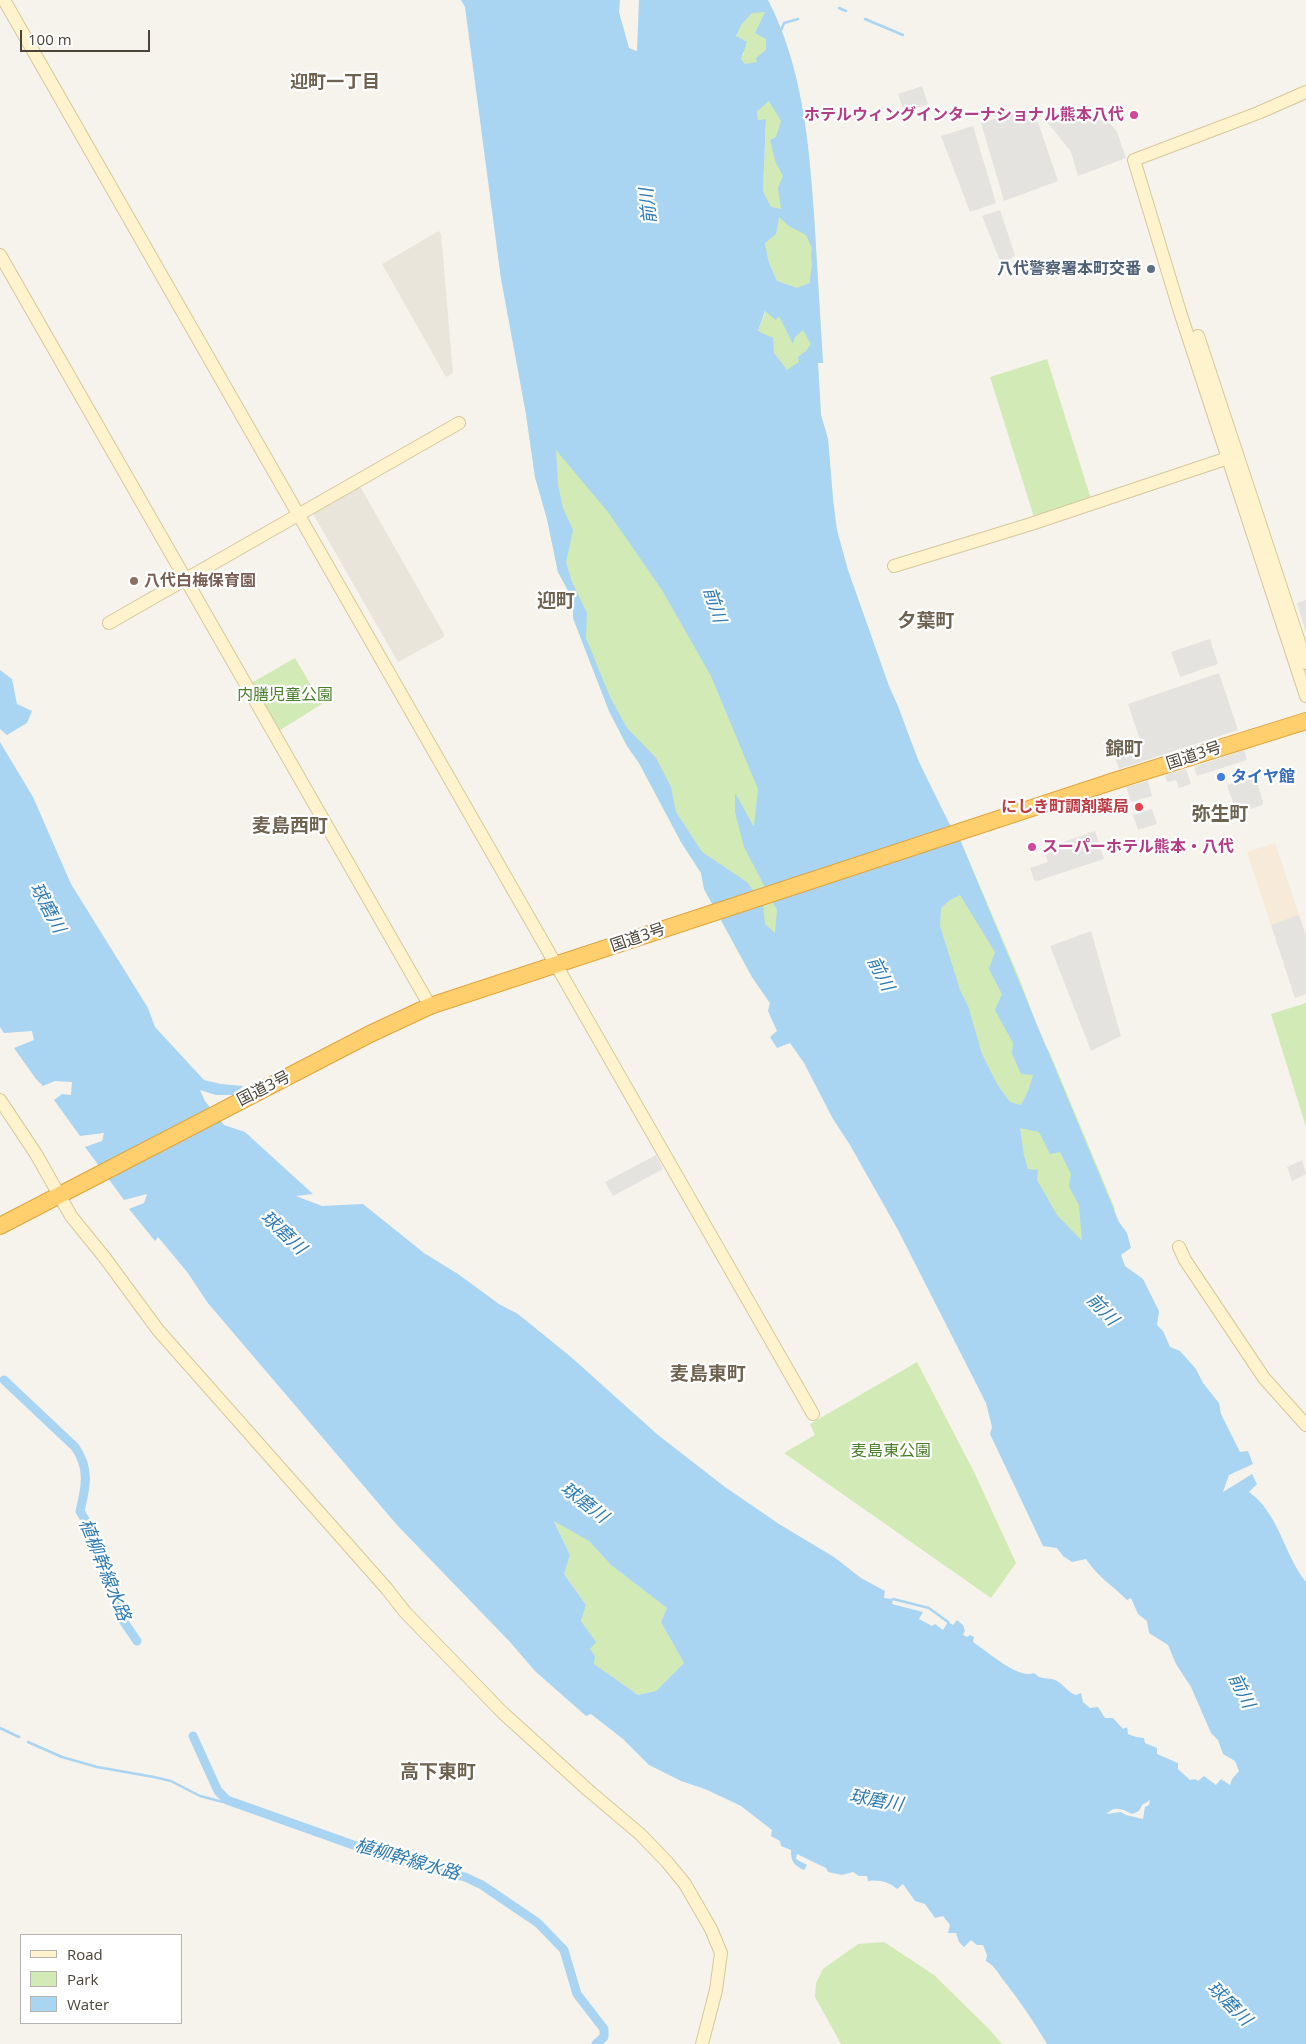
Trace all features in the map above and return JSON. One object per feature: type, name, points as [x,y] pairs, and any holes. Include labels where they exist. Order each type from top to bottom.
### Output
[{"type":"highway","name":"国道3号","points":[[0,1226],[61,1192],[355,1042],[430,1006],[676,924],[1306,721]]},
{"type":"street","points":[[4,0],[813,1414]]},
{"type":"street","points":[[1306,92],[1250,116],[1134,160],[1153,198],[1306,696]]},
{"type":"street","points":[[0,255],[430,1006]]},
{"type":"street","points":[[109,623],[459,424]]},
{"type":"street","points":[[894,566],[1031,524],[1232,457]]},
{"type":"street","points":[[1232,457],[1306,663]]},
{"type":"street","points":[[0,1100],[61,1192],[71,1216],[105,1258],[158,1330],[387,1589],[405,1612],[509,1719],[640,1834],[685,1884],[711,1929],[721,1953],[716,1990],[702,2044]]},
{"type":"street","points":[[1179,1247],[1185,1260],[1264,1378],[1306,1425]]},
{"type":"shaded area","points":[[922,86],[928,104],[904,112],[898,94]]},
{"type":"shaded area","points":[[1005,110],[1038,122],[1058,181],[1004,201],[981,123],[1006,115]]},
{"type":"shaded area","points":[[1107,120],[1117,132],[1126,158],[1078,176],[1071,152],[1047,122]]},
{"type":"shaded area","points":[[973,126],[996,203],[970,212],[941,136]]},
{"type":"shaded area","points":[[1000,210],[1015,255],[1002,266],[982,216]]},
{"type":"shaded area","points":[[439,231],[441,234],[453,373],[446,377],[382,264]]},
{"type":"shaded area","points":[[358,486],[361,488],[444,634],[444,637],[398,662],[312,512]]},
{"type":"shaded area","points":[[1306,600],[1306,633],[1297,603]]},
{"type":"shaded area","points":[[1210,639],[1218,664],[1180,677],[1171,652]]},
{"type":"shaded area","points":[[1219,673],[1238,730],[1119,769],[1112,749],[1140,740],[1128,704]]},
{"type":"shaded area","points":[[1244,750],[1247,760],[1197,776],[1194,767]]},
{"type":"shaded area","points":[[1186,769],[1191,784],[1179,788],[1176,780],[1167,782],[1165,775]]},
{"type":"shaded area","points":[[1255,776],[1263,802],[1262,805],[1237,814],[1227,785]]},
{"type":"shaded area","points":[[1148,781],[1152,796],[1131,802],[1126,787]]},
{"type":"shaded area","points":[[1152,809],[1157,824],[1138,830],[1133,815]]},
{"type":"shaded area","points":[[1095,831],[1104,859],[1037,881],[1034,880],[1030,868],[1048,862],[1043,849]]},
{"type":"shaded area","points":[[1275,843],[1306,936],[1306,994],[1295,998],[1247,852]]},
{"type":"shaded area","points":[[1299,915],[1306,936],[1306,994],[1295,998],[1271,925]]},
{"type":"shaded area","points":[[1091,931],[1121,1036],[1091,1051],[1050,946]]},
{"type":"shaded area","points":[[656,1155],[663,1169],[613,1196],[605,1182]]},
{"type":"shaded area","points":[[1302,1160],[1306,1174],[1292,1181],[1287,1167]]},
{"type":"green space","points":[[722,0],[768,0],[780,25],[796,78],[806,132],[812,188],[823,363],[818,363],[821,415],[828,439],[833,499],[758,331],[777,281],[769,263],[765,243],[763,192],[766,120],[758,120],[741,58],[744,54]]},
{"type":"green space","points":[[497,248],[523,299],[645,420],[802,908],[768,1011],[770,1003],[752,977],[704,889],[701,873],[681,842],[609,711],[573,618],[573,600],[558,572],[547,519],[535,477]]},
{"type":"green space","points":[[1047,359],[1091,499],[1034,517],[990,377]]},
{"type":"green space","name":"内膳児童公園","points":[[295,658],[322,704],[277,732],[248,685]]},
{"type":"green space","points":[[889,686],[926,779],[961,842],[1020,980],[1043,1042],[1049,1051],[1115,1209],[1101,1238],[1094,1292],[960,1041]]},
{"type":"green space","points":[[1306,1003],[1306,1127],[1271,1014]]},
{"type":"green space","name":"麦島東公園","points":[[917,1362],[974,1472],[1016,1563],[991,1598],[784,1453],[815,1435],[810,1424]]},
{"type":"green space","points":[[554,1520],[589,1541],[611,1565],[667,1608],[661,1622],[684,1663],[656,1691],[638,1695],[593,1664],[589,1650],[595,1642],[581,1621],[586,1605],[564,1574],[570,1555]]},
{"type":"green space","points":[[884,1942],[934,1975],[1002,2044],[841,2044],[815,1997],[816,1983],[823,1969],[858,1944]]},
{"type":"water","points":[[461,0],[620,0],[619,12],[629,48],[637,51],[639,0],[768,0],[780,25],[796,78],[806,132],[814,215],[823,363],[818,363],[821,415],[828,439],[837,530],[848,570],[889,686],[918,760],[949,823],[961,842],[1119,1222],[1127,1233],[1131,1248],[1121,1255],[1125,1266],[1143,1279],[1159,1311],[1157,1325],[1163,1331],[1170,1347],[1180,1351],[1196,1369],[1203,1383],[1219,1403],[1221,1414],[1240,1452],[1248,1451],[1253,1464],[1229,1475],[1223,1492],[1252,1474],[1257,1484],[1249,1492],[1267,1511],[1298,1571],[1306,1582],[1306,2044],[1047,2044],[1016,1996],[994,1967],[986,1961],[987,1955],[983,1945],[977,1945],[971,1940],[964,1947],[959,1942],[956,1933],[948,1933],[950,1925],[943,1916],[935,1918],[925,1904],[915,1901],[903,1884],[897,1889],[884,1882],[868,1881],[867,1876],[859,1876],[853,1872],[842,1875],[828,1872],[826,1868],[797,1854],[796,1859],[807,1865],[804,1870],[800,1868],[793,1862],[791,1850],[781,1846],[780,1841],[771,1836],[772,1830],[741,1806],[705,1789],[681,1781],[649,1765],[623,1739],[591,1714],[586,1716],[535,1671],[510,1642],[397,1525],[207,1302],[188,1273],[158,1237],[155,1241],[129,1209],[144,1203],[147,1194],[124,1200],[85,1147],[102,1141],[104,1133],[80,1136],[54,1100],[62,1094],[71,1095],[72,1082],[55,1081],[43,1086],[14,1048],[34,1040],[32,1031],[4,1033],[0,1027],[0,742],[33,797],[71,884],[148,1008],[155,1027],[204,1080],[243,1086],[235,1095],[216,1095],[200,1090],[205,1101],[224,1125],[245,1132],[313,1194],[296,1196],[322,1206],[363,1204],[424,1253],[458,1274],[499,1304],[518,1314],[571,1357],[658,1435],[725,1487],[779,1524],[834,1557],[861,1578],[885,1591],[884,1598],[893,1599],[892,1604],[923,1612],[919,1619],[932,1626],[935,1624],[943,1630],[948,1622],[953,1625],[957,1620],[963,1625],[965,1631],[963,1635],[974,1637],[973,1642],[1012,1669],[1053,1679],[1073,1694],[1081,1693],[1083,1702],[1090,1708],[1098,1707],[1105,1718],[1113,1718],[1123,1729],[1127,1727],[1128,1734],[1144,1738],[1145,1743],[1157,1748],[1157,1754],[1178,1763],[1178,1769],[1190,1780],[1195,1779],[1198,1781],[1204,1776],[1216,1785],[1221,1779],[1230,1785],[1232,1779],[1239,1771],[1235,1761],[1223,1754],[1218,1740],[1211,1733],[1191,1687],[1176,1664],[1168,1645],[1149,1633],[1147,1621],[1138,1614],[1131,1598],[1127,1600],[1100,1576],[1086,1559],[1072,1562],[1063,1556],[1057,1548],[1043,1546],[990,1434],[992,1427],[986,1403],[898,1230],[850,1145],[833,1119],[804,1063],[790,1043],[777,1048],[770,1037],[777,1031],[768,1011],[770,1003],[752,977],[704,889],[701,873],[681,842],[609,711],[573,618],[573,600],[558,572],[547,519],[535,477],[526,414],[501,279],[465,7]],"holes":[[[765,12],[755,33],[766,39],[766,50],[756,58],[757,62],[745,64],[741,59],[747,42],[736,36],[741,25],[752,13]],[[769,101],[781,121],[776,137],[770,140],[776,163],[783,176],[778,188],[781,209],[771,207],[763,192],[766,119],[758,120],[757,111]],[[779,217],[789,226],[806,235],[812,248],[810,283],[797,288],[777,281],[769,263],[765,243],[776,234]],[[765,311],[776,320],[779,316],[793,344],[795,337],[803,330],[811,344],[798,357],[799,362],[787,370],[774,353],[773,338],[758,331]],[[556,450],[608,512],[662,590],[711,676],[758,789],[754,827],[735,793],[735,812],[744,847],[777,910],[775,933],[765,924],[763,905],[747,882],[702,852],[676,812],[671,787],[656,758],[627,728],[610,697],[586,638],[587,613],[572,582],[566,562],[573,530],[563,508],[558,485]],[[960,895],[995,952],[989,969],[1002,994],[995,1010],[1013,1043],[1012,1053],[1021,1074],[1033,1075],[1021,1105],[1010,1102],[997,1084],[982,1054],[968,1006],[960,990],[940,926],[941,908],[950,900]],[[1020,1128],[1039,1132],[1050,1154],[1060,1152],[1071,1174],[1069,1187],[1079,1205],[1082,1241],[1057,1215],[1037,1180],[1038,1170],[1028,1169]],[[554,1521],[589,1541],[611,1565],[667,1608],[661,1622],[684,1663],[656,1691],[638,1695],[594,1664],[595,1656],[590,1649],[596,1642],[581,1621],[586,1605],[564,1574],[570,1555]],[[1150,1800],[1149,1805],[1145,1807],[1143,1819],[1121,1812],[1106,1814],[1116,1809],[1122,1809],[1132,1814],[1139,1811],[1142,1805]]]},
{"type":"water","points":[[0,670],[12,679],[17,704],[32,711],[27,723],[7,735],[0,729]]},
{"type":"waterway","points":[[839,8],[846,11]]},
{"type":"waterway","points":[[780,33],[784,23],[798,19]]},
{"type":"waterway","points":[[865,19],[903,35]]},
{"type":"waterway","name":"植柳幹線水路","points":[[4,1380],[75,1447],[80,1455],[85,1470],[85,1486],[80,1511],[91,1530],[101,1563],[112,1587],[120,1616],[137,1641]]},
{"type":"waterway","points":[[893,1599],[929,1608],[948,1622]]},
{"type":"waterway","points":[[0,1728],[19,1737]]},
{"type":"waterway","name":"植柳幹線水路","points":[[193,1736],[218,1791],[227,1800],[387,1857],[465,1877],[482,1885],[538,1923],[564,1950],[577,1994],[604,2029],[604,2037],[596,2044]]},
{"type":"waterway","points":[[28,1742],[62,1757],[97,1767],[171,1781],[200,1796],[223,1802],[227,1800]]},
{"type":"place","name":"ホテルウィングインターナショナル熊本八代","points":[[1134,115]]},
{"type":"place","name":"八代警察署本町交番","points":[[1151,269]]},
{"type":"place","name":"八代白梅保育園","points":[[134,581]]},
{"type":"place","name":"タイヤ館","points":[[1221,777]]},
{"type":"place","name":"にしき町調剤薬局","points":[[1139,807]]},
{"type":"place","name":"スーパーホテル熊本・八代","points":[[1032,847]]},
{"type":"district","name":"迎町一丁目","points":[[335,83]]},
{"type":"district","name":"迎町","points":[[556,602]]},
{"type":"district","name":"夕葉町","points":[[926,622]]},
{"type":"district","name":"錦町","points":[[1124,750]]},
{"type":"district","name":"弥生町","points":[[1220,815]]},
{"type":"district","name":"麦島西町","points":[[290,827]]},
{"type":"district","name":"麦島東町","points":[[708,1375]]},
{"type":"district","name":"高下東町","points":[[438,1773]]},
{"type":"water label","name":"前川","points":[[649,206]]},
{"type":"water label","name":"前川","points":[[714,605]]},
{"type":"water label","name":"球磨川","points":[[47,908]]},
{"type":"water label","name":"前川","points":[[880,974]]},
{"type":"water label","name":"球磨川","points":[[283,1233]]},
{"type":"water label","name":"前川","points":[[1102,1310]]},
{"type":"water label","name":"球磨川","points":[[584,1503]]},
{"type":"water label","name":"前川","points":[[1241,1691]]},
{"type":"water label","name":"球磨川","points":[[876,1801]]},
{"type":"water label","name":"球磨川","points":[[1229,2004]]}]
